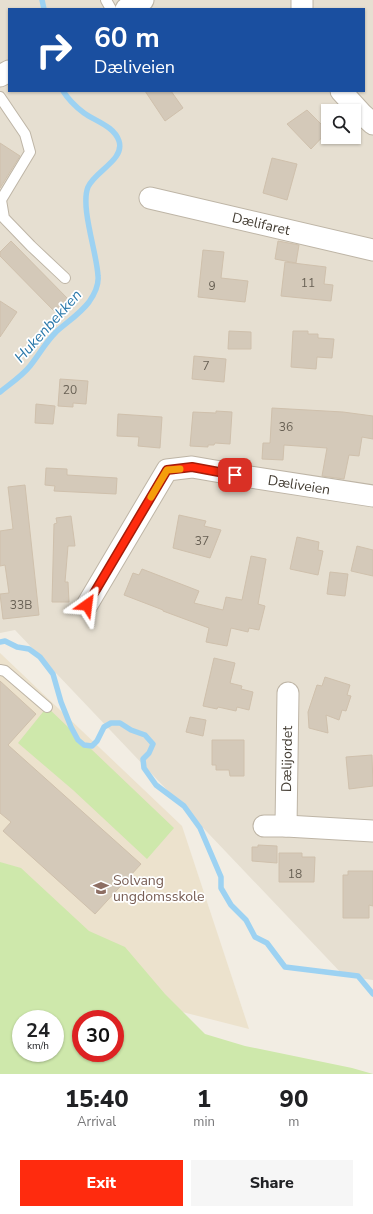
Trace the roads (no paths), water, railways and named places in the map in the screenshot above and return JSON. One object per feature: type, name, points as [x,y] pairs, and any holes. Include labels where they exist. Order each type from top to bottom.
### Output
[{"type":"street","points":[[128,8],[143,0]]},
{"type":"street","points":[[342,92],[373,124]]},
{"type":"street","name":"Dælifaret","points":[[150,198],[373,250]]},
{"type":"street","name":"Dæliveien","points":[[87,605],[167,470],[192,467],[373,496]]},
{"type":"street","name":"Dælijordet","points":[[286,826],[288,693]]},
{"type":"street","points":[[264,826],[373,831]]},
{"type":"lane","points":[[0,97],[25,134],[30,152],[1,200],[4,218],[65,278]]},
{"type":"lane","points":[[0,670],[5,671],[47,707]]},
{"type":"waterway","name":"Hukenbekken","points":[[42,0],[44,8]]},
{"type":"waterway","name":"Hukenbekken","points":[[0,392],[27,370],[52,336],[78,314],[89,302],[98,283],[97,266],[87,218],[86,196],[88,187],[92,181],[114,160],[118,154],[120,148],[119,141],[113,131],[81,111],[64,92]]},
{"type":"waterway","name":"Hukenbekken","points":[[0,642],[5,641],[17,647],[29,649],[40,657],[53,674],[61,702],[71,727],[78,740],[84,745],[92,746],[97,741],[104,727],[111,723],[120,723],[131,730],[145,735],[153,744],[149,753],[143,759],[144,768],[156,785],[184,806],[200,828],[221,877],[221,888],[231,905],[246,920],[255,937],[267,943],[285,967],[358,976],[373,994]]},
{"type":"place","name":"Solvang ungdomsskole","points":[[101,888]]}]
